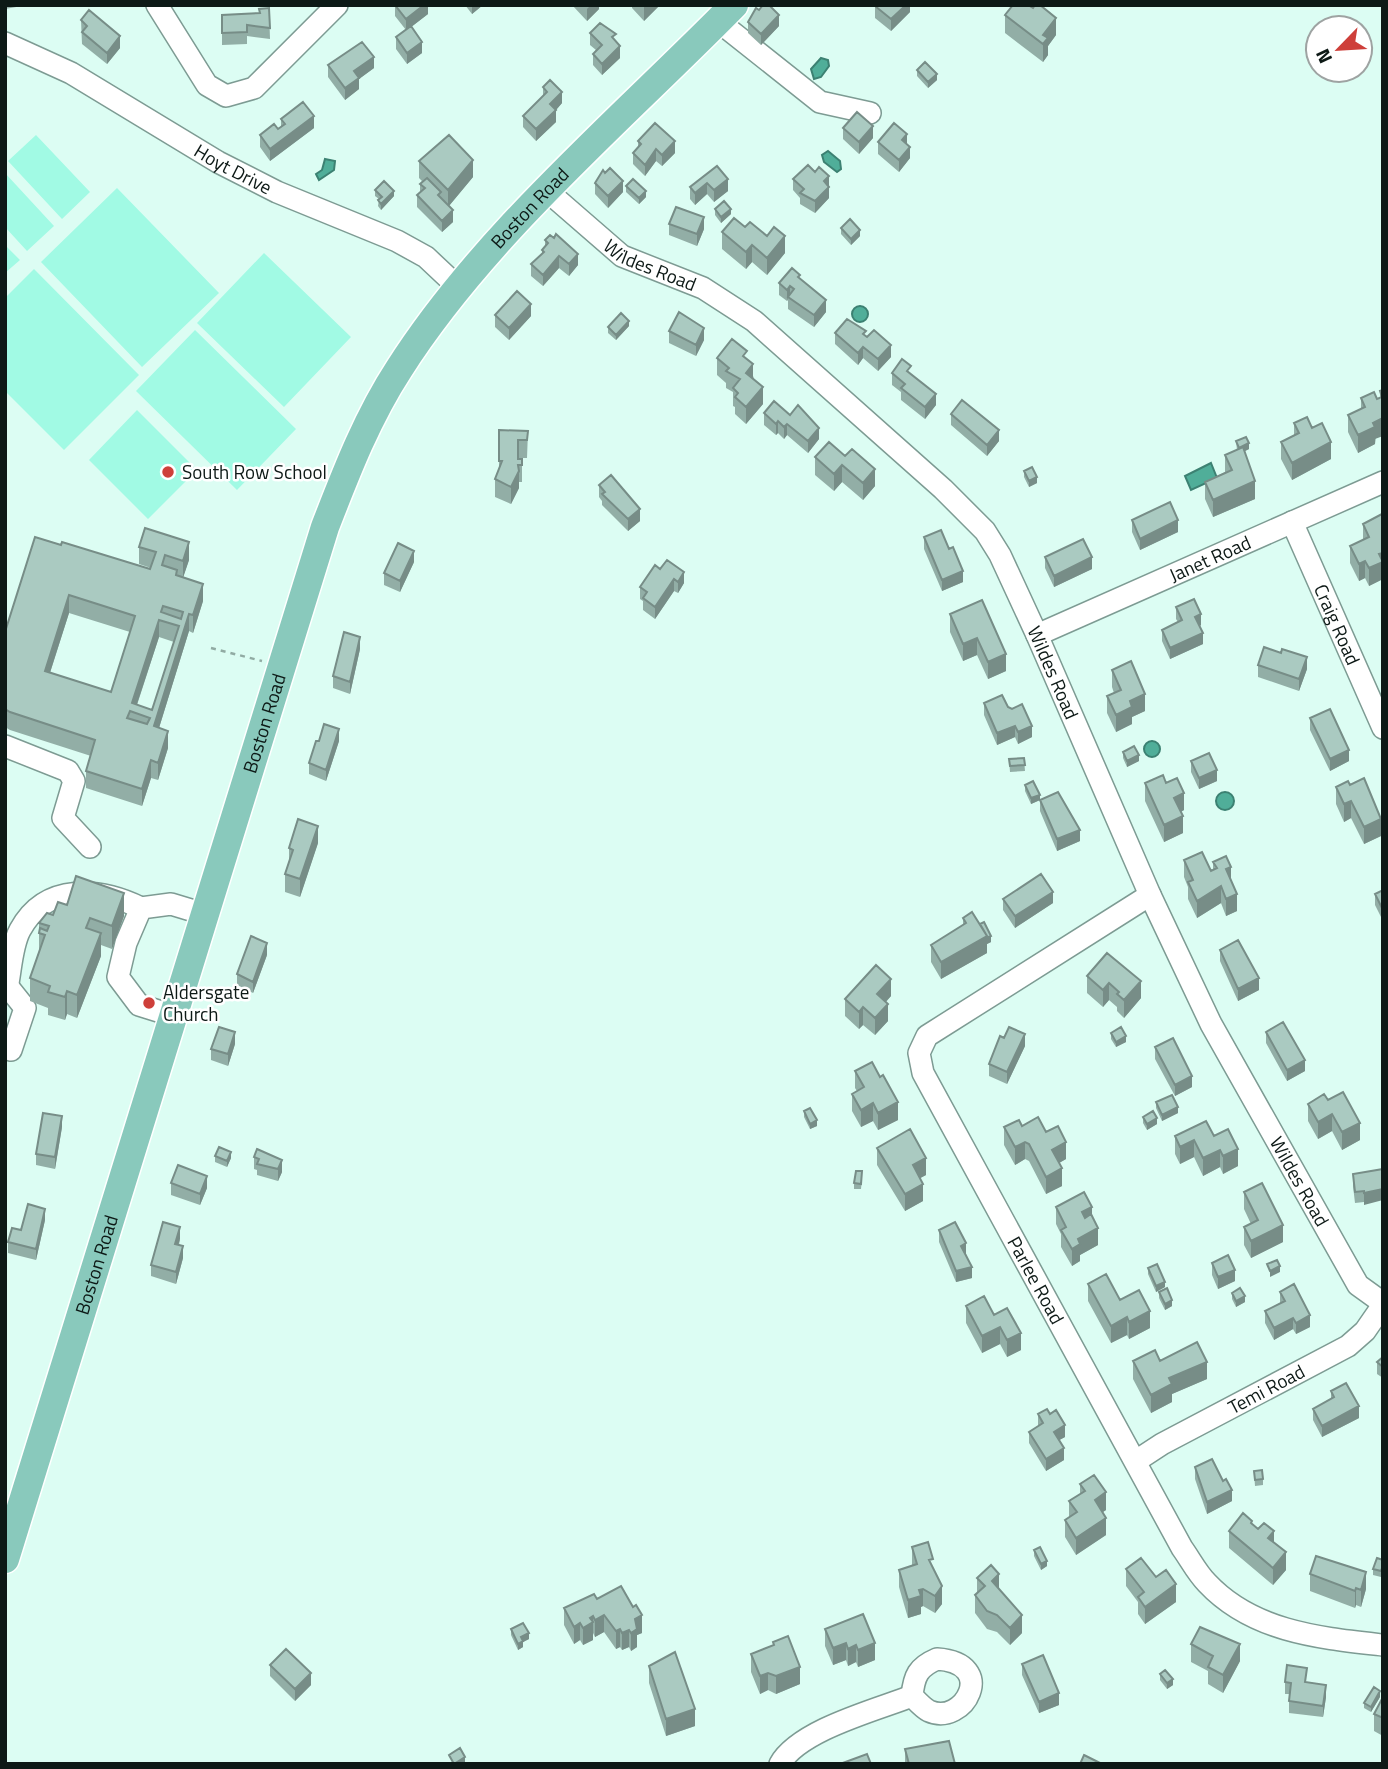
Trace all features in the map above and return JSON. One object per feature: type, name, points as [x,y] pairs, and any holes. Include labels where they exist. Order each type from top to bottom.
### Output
[{"type":"main road","name":"Boston Road","points":[[5,1559],[325,527],[371,418],[399,368],[460,289],[546,190],[726,13]]},
{"type":"street","points":[[157,5],[207,85],[230,95],[254,88],[337,5]]},
{"type":"street","points":[[726,13],[820,102],[870,113]]},
{"type":"street","name":"Hoyt Drive","points":[[5,43],[71,73],[242,174],[374,234],[397,241],[426,257],[460,289]]},
{"type":"street","name":"Wildes Road","points":[[546,190],[622,256],[703,288],[754,321],[943,489],[990,539],[1037,635],[1150,895],[1212,1024],[1266,1126],[1358,1285],[1383,1304]]},
{"type":"street","name":"Janet Road","points":[[1037,635],[1383,482]]},
{"type":"street","name":"Craig Road","points":[[1292,522],[1383,728]]},
{"type":"street","points":[[5,746],[68,771],[74,781],[63,818],[90,847]]},
{"type":"street","points":[[5,1048],[11,1050],[25,1008],[6,983],[9,950],[34,911],[67,894],[90,891],[119,897],[142,908],[171,904],[204,914]]},
{"type":"street","name":"Parlee Road","points":[[1150,895],[927,1036],[919,1054],[923,1073],[1182,1548],[1206,1583],[1231,1604],[1259,1621],[1320,1637],[1383,1645]]},
{"type":"street","points":[[142,908],[126,943],[118,977],[139,1005],[172,1015]]},
{"type":"street","name":"Temi Road","points":[[1136,1461],[1162,1444],[1348,1346],[1365,1331],[1383,1304]]},
{"type":"street","points":[[780,1764],[801,1743],[821,1732],[912,1696]]},
{"type":"path","points":[[211,648],[282,666]]},
{"type":"shaded area","points":[[821,58],[828,60],[829,66],[821,77],[814,79],[811,69]]},
{"type":"shaded area","points":[[36,135],[90,192],[62,219],[8,161]]},
{"type":"shaded area","points":[[828,151],[840,161],[841,169],[837,172],[824,162],[822,155]]},
{"type":"shaded area","points":[[325,159],[335,161],[334,170],[319,180],[316,174],[322,170]]},
{"type":"shaded area","points":[[5,173],[54,226],[27,251],[5,227]]},
{"type":"shaded area","points":[[117,188],[219,293],[142,367],[41,262]]},
{"type":"shaded area","points":[[5,245],[20,260],[5,273]]},
{"type":"shaded area","points":[[264,253],[351,337],[284,407],[197,323]]},
{"type":"shaded area","points":[[34,269],[139,375],[64,450],[5,391],[5,298]]},
{"type":"shaded area","points":[[857,306],[863,306],[868,314],[866,320],[857,322],[852,317],[852,311]]},
{"type":"shaded area","points":[[195,330],[296,429],[237,490],[136,391]]},
{"type":"shaded area","points":[[137,410],[197,470],[148,519],[89,460]]},
{"type":"shaded area","points":[[1211,463],[1217,478],[1191,490],[1185,476]]},
{"type":"shaded area","points":[[1149,741],[1155,741],[1160,749],[1158,755],[1149,757],[1144,752],[1144,746]]},
{"type":"shaded area","points":[[1225,792],[1231,795],[1234,801],[1231,807],[1225,810],[1219,807],[1216,801],[1219,795]]},
{"type":"building","points":[[395,5],[424,5],[406,19]]},
{"type":"building","points":[[763,5],[769,5],[779,15],[761,34],[748,22],[756,8],[759,10]]},
{"type":"building","points":[[876,5],[906,5],[891,19]]},
{"type":"building","points":[[1013,5],[1028,5],[1033,8],[1040,5],[1056,18],[1043,35],[1048,38],[1043,44],[1005,15]]},
{"type":"building","points":[[269,8],[270,28],[247,25],[247,32],[222,33],[222,15],[260,13],[259,9]]},
{"type":"building","points":[[89,10],[120,36],[107,53],[82,32],[87,26],[81,20]]},
{"type":"building","points":[[600,23],[616,34],[612,37],[620,46],[602,64],[593,54],[602,45],[590,33]]},
{"type":"building","points":[[411,26],[422,42],[407,53],[396,37]]},
{"type":"building","points":[[362,42],[374,57],[354,71],[359,78],[345,88],[328,65]]},
{"type":"building","points":[[925,62],[937,74],[928,82],[917,70]]},
{"type":"building","points":[[550,80],[562,92],[550,104],[556,110],[536,129],[523,116],[547,92],[543,87]]},
{"type":"building","points":[[303,102],[314,116],[270,149],[260,135],[274,124],[278,129],[285,124],[281,119]]},
{"type":"building","points":[[857,112],[873,126],[859,142],[843,128]]},
{"type":"building","points":[[655,123],[675,141],[662,155],[656,149],[645,165],[633,153],[641,144],[638,141]]},
{"type":"building","points":[[894,123],[907,134],[902,140],[910,147],[899,160],[878,142]]},
{"type":"building","points":[[449,135],[473,160],[448,190],[419,161]]},
{"type":"building","points":[[808,165],[815,172],[819,167],[829,176],[824,181],[829,187],[815,201],[800,193],[804,189],[793,179]]},
{"type":"building","points":[[717,166],[728,179],[714,190],[707,183],[695,193],[690,187]]},
{"type":"building","points":[[610,168],[623,181],[608,196],[595,183],[603,170],[605,173]]},
{"type":"building","points":[[427,178],[441,192],[438,195],[453,210],[442,221],[417,195],[425,188],[420,184]]},
{"type":"building","points":[[633,179],[646,191],[639,198],[626,186]]},
{"type":"building","points":[[384,181],[394,191],[381,204],[378,200],[382,197],[375,190]]},
{"type":"building","points":[[724,201],[731,209],[721,217],[715,209]]},
{"type":"building","points":[[676,207],[704,217],[697,234],[669,224]]},
{"type":"building","points":[[734,218],[745,227],[750,222],[767,236],[774,227],[785,236],[767,258],[752,245],[746,252],[722,232]]},
{"type":"building","points":[[850,219],[860,230],[851,239],[841,228]]},
{"type":"building","points":[[556,234],[578,254],[569,264],[559,256],[543,275],[531,264],[544,252],[542,250],[548,243],[545,240],[550,235],[554,238]]},
{"type":"building","points":[[792,268],[800,275],[798,277],[826,300],[814,315],[788,297],[794,289],[790,286],[787,290],[779,283]]},
{"type":"building","points":[[517,291],[531,304],[509,328],[495,315]]},
{"type":"building","points":[[679,312],[704,328],[696,345],[669,331]]},
{"type":"building","points":[[621,313],[629,321],[616,335],[608,327]]},
{"type":"building","points":[[847,319],[866,331],[863,334],[867,337],[874,330],[891,345],[878,359],[863,347],[858,353],[835,333]]},
{"type":"building","points":[[732,339],[747,351],[743,356],[753,364],[746,373],[763,387],[746,407],[735,397],[738,393],[733,388],[740,379],[726,371],[729,368],[717,358]]},
{"type":"building","points":[[902,359],[911,366],[907,371],[936,394],[925,407],[901,388],[905,384],[892,373]]},
{"type":"building","points":[[1383,390],[1383,418],[1373,423],[1375,427],[1358,435],[1348,415],[1365,407],[1361,398],[1374,392],[1377,399],[1382,397],[1380,391]]},
{"type":"building","points":[[962,400],[999,430],[987,445],[951,414]]},
{"type":"building","points":[[774,401],[790,415],[798,405],[819,428],[808,441],[787,424],[784,427],[778,421],[776,424],[764,413]]},
{"type":"building","points":[[1307,417],[1312,428],[1322,423],[1331,442],[1292,463],[1281,442],[1299,433],[1294,423]]},
{"type":"building","points":[[499,430],[528,431],[527,440],[518,440],[518,459],[522,459],[522,465],[518,465],[519,471],[511,487],[495,479],[502,461],[499,461]]},
{"type":"building","points":[[1246,437],[1249,443],[1239,448],[1236,441]]},
{"type":"building","points":[[829,442],[845,456],[852,449],[875,469],[863,483],[842,465],[834,474],[815,457]]},
{"type":"building","points":[[1243,447],[1255,481],[1213,500],[1205,482],[1232,470],[1225,455]]},
{"type":"building","points":[[1032,467],[1037,477],[1029,481],[1024,471]]},
{"type":"building","points":[[611,475],[640,509],[628,519],[602,494],[605,492],[599,485]]},
{"type":"building","points":[[1170,502],[1178,520],[1140,539],[1132,520]]},
{"type":"building","points":[[1382,514],[1383,553],[1379,554],[1383,562],[1369,568],[1365,561],[1359,564],[1350,546],[1369,537],[1363,524]]},
{"type":"building","points":[[145,528],[189,542],[183,561],[165,555],[162,565],[177,570],[176,575],[203,584],[193,615],[189,614],[154,726],[168,731],[158,763],[151,760],[142,789],[86,771],[95,740],[5,709],[5,632],[35,537],[61,545],[62,542],[150,569],[156,552],[139,547]],"holes":[[[69,595],[135,616],[111,692],[45,671]],[[163,606],[183,612],[181,619],[161,612]],[[159,620],[179,626],[152,710],[132,703]],[[130,711],[150,718],[147,724],[127,718]]]},
{"type":"building","points":[[941,530],[949,549],[953,547],[963,571],[942,580],[924,537]]},
{"type":"building","points":[[1083,539],[1092,557],[1054,576],[1045,557]]},
{"type":"building","points":[[398,543],[414,551],[400,581],[384,573]]},
{"type":"building","points":[[667,560],[684,572],[678,582],[674,579],[655,607],[643,598],[647,592],[640,587],[655,565],[660,569]]},
{"type":"building","points":[[1194,599],[1201,614],[1195,617],[1203,633],[1170,648],[1162,630],[1182,620],[1176,607]]},
{"type":"building","points":[[982,600],[1006,654],[988,662],[977,638],[963,644],[950,614]]},
{"type":"building","points":[[344,632],[360,637],[350,682],[333,676]]},
{"type":"building","points":[[1264,647],[1281,653],[1282,649],[1307,657],[1299,679],[1258,665]]},
{"type":"building","points":[[1131,661],[1145,694],[1130,701],[1132,707],[1116,715],[1107,696],[1121,690],[1112,670]]},
{"type":"building","points":[[1002,695],[1012,709],[1022,704],[1032,726],[1018,732],[1015,726],[997,733],[984,703]]},
{"type":"building","points":[[1330,709],[1349,750],[1330,759],[1310,718]]},
{"type":"building","points":[[324,724],[339,729],[326,770],[309,763]]},
{"type":"building","points":[[1134,746],[1139,755],[1127,761],[1123,752]]},
{"type":"building","points":[[1209,753],[1217,770],[1199,778],[1191,761]]},
{"type":"building","points":[[1024,758],[1025,765],[1010,766],[1009,759]]},
{"type":"building","points":[[1163,775],[1166,783],[1177,778],[1184,793],[1174,798],[1183,816],[1164,825],[1145,783]]},
{"type":"building","points":[[1364,778],[1381,819],[1364,827],[1351,801],[1344,804],[1336,787],[1348,781],[1350,785]]},
{"type":"building","points":[[1033,781],[1040,795],[1031,798],[1025,785]]},
{"type":"building","points":[[1058,792],[1080,830],[1057,839],[1040,800]]},
{"type":"building","points":[[298,819],[318,826],[300,879],[285,874],[293,850],[289,848]]},
{"type":"building","points":[[1202,852],[1211,871],[1217,868],[1213,862],[1226,856],[1231,867],[1226,869],[1237,894],[1226,899],[1221,886],[1197,901],[1188,882],[1193,880],[1184,860]]},
{"type":"building","points":[[1041,874],[1053,892],[1015,916],[1003,899]]},
{"type":"building","points":[[76,876],[124,893],[112,926],[90,918],[86,928],[101,933],[77,995],[67,991],[65,997],[48,992],[50,986],[30,978],[45,935],[39,933],[40,928],[47,931],[49,926],[39,923],[47,913],[53,915],[58,902],[67,905]]},
{"type":"building","points":[[1383,890],[1383,910],[1375,894]]},
{"type":"building","points":[[972,912],[987,936],[941,962],[931,945],[966,923],[963,918]]},
{"type":"building","points":[[984,922],[991,936],[987,938],[980,924]]},
{"type":"building","points":[[251,936],[267,943],[253,982],[237,974]]},
{"type":"building","points":[[1238,940],[1259,978],[1238,989],[1220,950]]},
{"type":"building","points":[[1107,953],[1141,981],[1124,1000],[1109,983],[1103,990],[1087,976]]},
{"type":"building","points":[[876,965],[891,979],[877,994],[888,1004],[875,1018],[863,1007],[859,1012],[845,999]]},
{"type":"building","points":[[1283,1022],[1305,1060],[1287,1070],[1266,1032]]},
{"type":"building","points":[[219,1027],[235,1032],[228,1054],[211,1049]]},
{"type":"building","points":[[1009,1027],[1025,1034],[1007,1072],[989,1064],[1000,1036],[1004,1038]]},
{"type":"building","points":[[1121,1027],[1126,1036],[1116,1042],[1111,1033]]},
{"type":"building","points":[[1173,1038],[1192,1076],[1175,1085],[1155,1047]]},
{"type":"building","points":[[872,1062],[880,1077],[883,1075],[898,1102],[878,1113],[873,1103],[861,1110],[852,1094],[864,1087],[855,1071]]},
{"type":"building","points":[[1343,1092],[1360,1123],[1342,1132],[1332,1114],[1318,1122],[1308,1104],[1324,1094],[1328,1100]]},
{"type":"building","points":[[1172,1095],[1178,1107],[1162,1115],[1156,1102]]},
{"type":"building","points":[[810,1108],[817,1120],[810,1124],[804,1111]]},
{"type":"building","points":[[1153,1111],[1157,1118],[1147,1124],[1143,1117]]},
{"type":"building","points":[[43,1113],[62,1116],[55,1157],[36,1154]]},
{"type":"building","points":[[1038,1117],[1046,1132],[1058,1126],[1066,1142],[1052,1150],[1062,1168],[1046,1177],[1029,1144],[1025,1142],[1015,1147],[1004,1127],[1019,1120],[1022,1126]]},
{"type":"building","points":[[1206,1121],[1214,1136],[1228,1129],[1238,1149],[1223,1156],[1220,1150],[1203,1158],[1194,1140],[1180,1147],[1175,1136]]},
{"type":"building","points":[[910,1129],[926,1158],[913,1165],[923,1184],[905,1194],[877,1148]]},
{"type":"building","points":[[219,1147],[231,1152],[227,1161],[215,1156]]},
{"type":"building","points":[[257,1149],[282,1160],[278,1169],[257,1164],[259,1159],[254,1157]]},
{"type":"building","points":[[178,1165],[207,1176],[200,1194],[171,1183]]},
{"type":"building","points":[[1383,1169],[1383,1189],[1355,1192],[1353,1174]]},
{"type":"building","points":[[856,1171],[862,1171],[861,1184],[854,1183]]},
{"type":"building","points":[[1262,1183],[1283,1225],[1251,1241],[1244,1227],[1258,1220],[1244,1192]]},
{"type":"building","points":[[1084,1192],[1092,1207],[1082,1212],[1085,1218],[1091,1214],[1098,1228],[1078,1239],[1080,1244],[1072,1249],[1061,1230],[1066,1227],[1056,1207]]},
{"type":"building","points":[[28,1204],[45,1209],[36,1249],[8,1242],[12,1228],[21,1230]]},
{"type":"building","points":[[163,1222],[180,1227],[175,1244],[183,1246],[176,1272],[151,1265]]},
{"type":"building","points":[[955,1222],[966,1243],[961,1246],[972,1267],[956,1271],[939,1230]]},
{"type":"building","points":[[1228,1255],[1235,1270],[1218,1277],[1212,1263]]},
{"type":"building","points":[[1277,1260],[1280,1266],[1270,1271],[1267,1264]]},
{"type":"building","points":[[1157,1264],[1165,1282],[1156,1286],[1148,1268]]},
{"type":"building","points":[[1106,1274],[1120,1300],[1139,1290],[1150,1311],[1129,1322],[1127,1317],[1111,1326],[1088,1284]]},
{"type":"building","points":[[1294,1284],[1310,1315],[1296,1323],[1293,1318],[1274,1328],[1265,1311],[1285,1301],[1280,1292]]},
{"type":"building","points":[[1167,1288],[1172,1300],[1165,1304],[1159,1292]]},
{"type":"building","points":[[1240,1288],[1245,1296],[1236,1301],[1232,1293]]},
{"type":"building","points":[[984,1296],[994,1315],[1007,1308],[1021,1333],[1007,1340],[1000,1327],[982,1336],[966,1306]]},
{"type":"building","points":[[1197,1342],[1207,1362],[1169,1378],[1172,1384],[1151,1395],[1133,1361],[1155,1350],[1160,1361]]},
{"type":"building","points":[[1346,1383],[1359,1406],[1322,1426],[1313,1409],[1334,1397],[1331,1391]]},
{"type":"building","points":[[1047,1409],[1050,1414],[1056,1410],[1065,1425],[1054,1432],[1064,1448],[1046,1459],[1029,1432],[1043,1423],[1038,1414]]},
{"type":"building","points":[[1212,1459],[1223,1481],[1226,1479],[1232,1490],[1207,1502],[1195,1467]]},
{"type":"building","points":[[1262,1470],[1263,1479],[1255,1480],[1254,1471]]},
{"type":"building","points":[[1094,1475],[1106,1492],[1095,1500],[1106,1518],[1076,1538],[1065,1520],[1077,1512],[1069,1501],[1085,1491],[1080,1484]]},
{"type":"building","points":[[1243,1513],[1258,1529],[1264,1523],[1274,1531],[1268,1538],[1286,1552],[1273,1568],[1229,1531]]},
{"type":"building","points":[[928,1542],[933,1559],[929,1560],[942,1586],[935,1596],[923,1589],[919,1590],[921,1596],[908,1600],[899,1570],[917,1564],[912,1547]]},
{"type":"building","points":[[1040,1547],[1047,1561],[1041,1564],[1034,1550]]},
{"type":"building","points":[[1316,1556],[1366,1572],[1361,1590],[1356,1588],[1355,1591],[1310,1574]]},
{"type":"building","points":[[1141,1558],[1156,1577],[1166,1570],[1176,1584],[1145,1607],[1138,1597],[1144,1592],[1126,1569]]},
{"type":"building","points":[[1377,1558],[1383,1560],[1381,1571],[1373,1569]]},
{"type":"building","points":[[991,1565],[999,1574],[992,1581],[1022,1615],[1010,1628],[997,1615],[987,1611],[975,1595],[985,1586],[977,1578]]},
{"type":"building","points":[[621,1586],[633,1607],[636,1605],[642,1615],[635,1619],[637,1629],[631,1633],[629,1630],[622,1633],[620,1629],[616,1631],[604,1615],[595,1620],[593,1616],[590,1618],[593,1622],[583,1628],[580,1623],[574,1627],[564,1608],[594,1594],[597,1599]]},
{"type":"building","points":[[863,1614],[875,1643],[858,1650],[856,1645],[848,1649],[846,1643],[833,1648],[825,1629]]},
{"type":"building","points":[[523,1623],[529,1633],[521,1637],[523,1641],[518,1644],[511,1629]]},
{"type":"building","points":[[1200,1627],[1240,1644],[1223,1675],[1208,1667],[1213,1656],[1191,1644]]},
{"type":"building","points":[[788,1636],[800,1667],[776,1676],[768,1673],[760,1676],[751,1654]]},
{"type":"building","points":[[286,1649],[311,1673],[295,1689],[270,1665]]},
{"type":"building","points":[[675,1652],[695,1709],[666,1719],[649,1666]]},
{"type":"building","points":[[1043,1655],[1059,1693],[1039,1702],[1022,1664]]},
{"type":"building","points":[[1287,1665],[1307,1668],[1305,1682],[1326,1685],[1323,1706],[1289,1701],[1291,1683],[1285,1682]]},
{"type":"building","points":[[1165,1670],[1173,1679],[1167,1683],[1160,1674]]},
{"type":"building","points":[[1374,1687],[1380,1691],[1371,1707],[1364,1703]]},
{"type":"building","points":[[1383,1697],[1383,1718],[1374,1714]]},
{"type":"building","points":[[949,1741],[955,1764],[909,1764],[905,1749]]},
{"type":"building","points":[[460,1748],[465,1757],[454,1764],[449,1755]]},
{"type":"building","points":[[867,1754],[871,1764],[840,1764]]},
{"type":"building","points":[[1084,1755],[1102,1764],[1080,1764]]},
{"type":"place","name":"South Row School","points":[[168,472]]},
{"type":"place","name":"Aldersgate Church","points":[[149,1003]]}]
